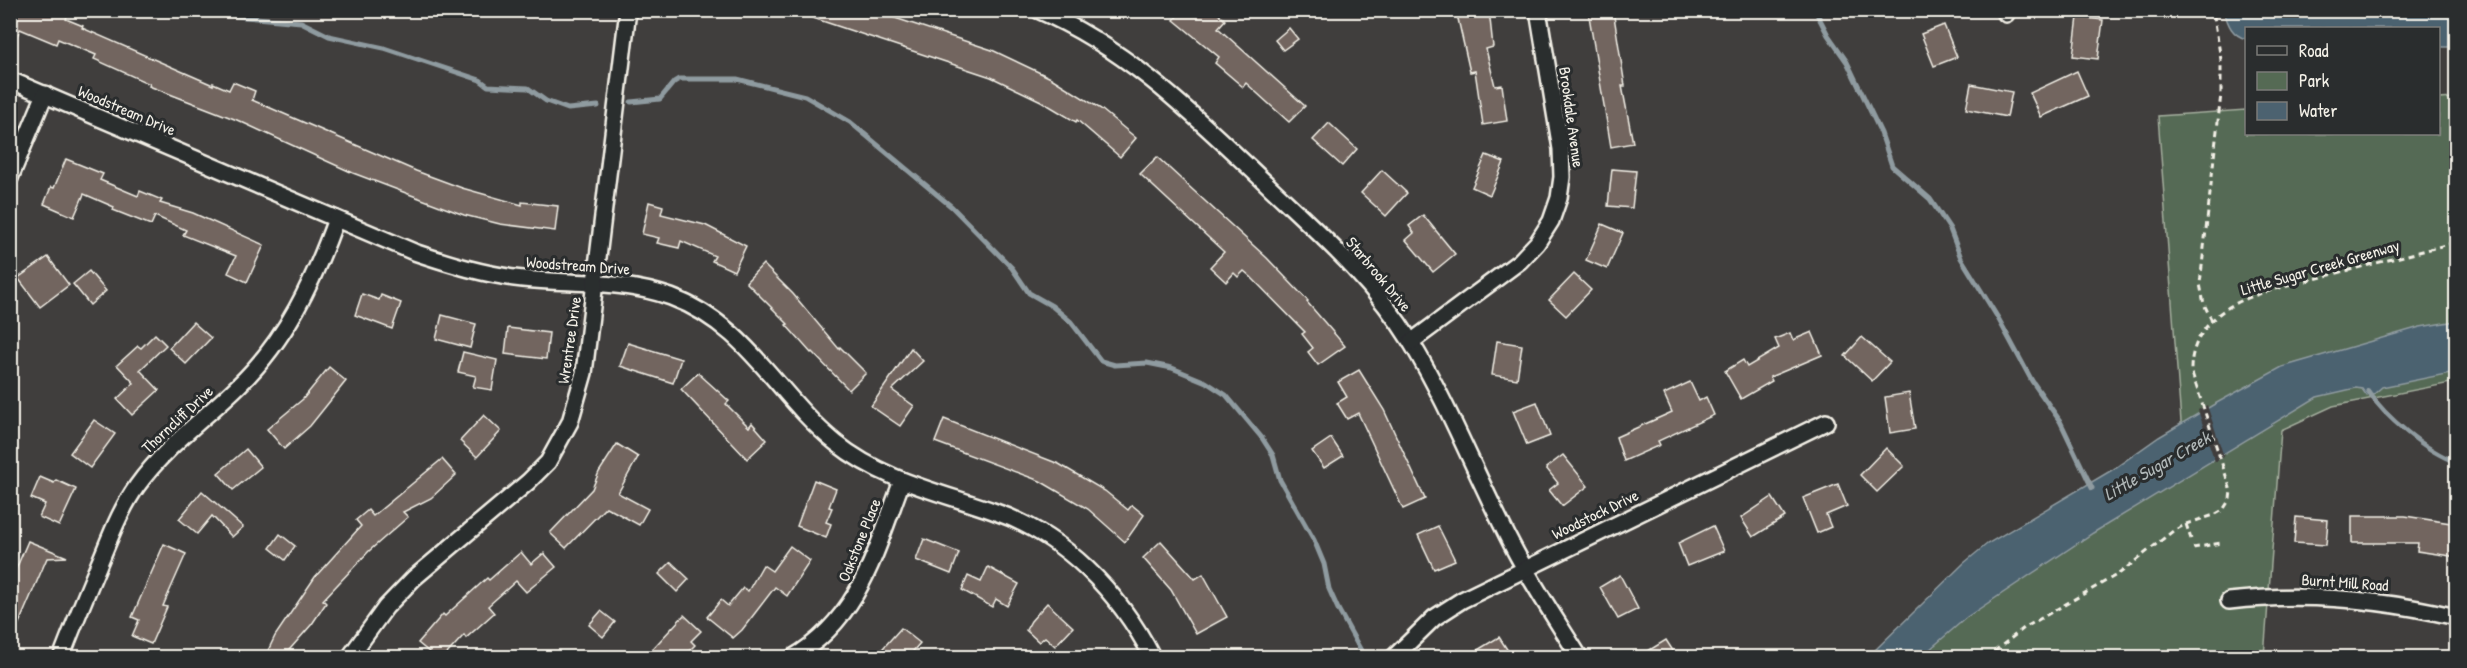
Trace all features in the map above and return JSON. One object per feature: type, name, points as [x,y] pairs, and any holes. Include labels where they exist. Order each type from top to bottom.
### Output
[{"type":"street","name":"Wrentree Drive","points":[[349,657],[386,607],[414,578],[528,482],[548,462],[563,439],[581,390],[628,10]]},
{"type":"street","name":"Starbrook Drive","points":[[1038,10],[1080,30],[1123,57],[1184,105],[1341,254],[1377,294],[1411,342],[1437,389],[1480,482],[1525,569],[1581,657]]},
{"type":"street","name":"Brookdale Avenue","points":[[1411,342],[1520,261],[1537,243],[1551,221],[1561,187],[1561,149],[1538,10]]},
{"type":"street","name":"Woodstream Drive","points":[[10,80],[414,252],[478,272],[523,279],[639,288],[671,297],[711,316],[748,347],[812,422],[837,444],[902,481],[995,511],[1048,538],[1070,554],[1098,579],[1120,604],[1153,657]]},
{"type":"street","points":[[10,178],[45,94]]},
{"type":"street","name":"Thorncliff Drive","points":[[61,657],[115,525],[136,488],[158,459],[184,433],[239,386],[274,343],[303,298],[321,260],[336,219]]},
{"type":"street","name":"Woodstock Drive","points":[[1393,657],[1434,618],[1462,600],[1826,422]]},
{"type":"street","name":"Oakstone Place","points":[[792,657],[807,649],[832,629],[860,590],[902,481]]},
{"type":"street","name":"Burnt Mill Road","points":[[2229,601],[2300,596],[2346,598],[2405,605],[2457,616]]},
{"type":"path","points":[[2211,321],[2204,304],[2200,284],[2221,94],[2221,60],[2213,10]]},
{"type":"path","name":"Little Sugar Creek Greenway","points":[[1986,657],[2024,628],[2120,573],[2186,524],[2223,510],[2230,499],[2229,486],[2192,376],[2192,358],[2196,343],[2211,321],[2237,303],[2267,292],[2457,242]]},
{"type":"path","points":[[2186,524],[2191,539]]},
{"type":"path","points":[[2193,548],[2221,543]]},
{"type":"green space","points":[[2456,98],[2456,382],[2333,406],[2281,430],[2264,657],[1880,658],[2182,435],[2158,116],[2245,110],[2245,135],[2440,135],[2440,99]]},
{"type":"water","points":[[2224,11],[2456,11],[2456,47],[2440,47],[2440,27],[2245,27],[2245,39],[2237,35],[2227,21]]},
{"type":"water","name":"Little Sugar Creek","points":[[2456,321],[2456,372],[2382,387],[2374,394],[2367,396],[2362,389],[2356,388],[2317,397],[2093,533],[1967,617],[1921,657],[1867,658],[1964,563],[1987,544],[2112,470],[2159,437],[2213,405],[2282,367],[2420,327]]},
{"type":"pier","points":[[2207,405],[2224,457],[2215,462],[2198,410]]},
{"type":"building","points":[[10,10],[69,10],[66,19],[83,26],[82,28],[213,85],[213,83],[229,90],[233,82],[255,91],[252,100],[416,171],[462,188],[522,205],[522,202],[558,206],[555,231],[500,224],[464,215],[353,173],[237,120],[149,86],[150,84],[94,59],[96,55],[58,39],[56,44],[20,29],[10,52]]},
{"type":"building","points":[[799,10],[871,10],[992,50],[1051,78],[1101,109],[1136,138],[1120,157],[1077,120],[1076,122],[1041,101],[991,77],[798,13]]},
{"type":"building","points":[[1182,10],[1214,10],[1225,20],[1218,28],[1305,106],[1289,122],[1246,83],[1243,87],[1215,63],[1219,57],[1174,20]]},
{"type":"building","points":[[1456,10],[1489,10],[1493,47],[1486,49],[1495,86],[1502,85],[1507,121],[1483,125],[1475,71],[1470,72]]},
{"type":"building","points":[[1588,10],[1613,10],[1625,86],[1622,86],[1633,143],[1611,147]]},
{"type":"building","points":[[2078,17],[2103,20],[2098,59],[2073,56]]},
{"type":"building","points":[[1944,25],[1957,57],[1934,66],[1921,34]]},
{"type":"building","points":[[1289,28],[1298,39],[1283,50],[1275,40]]},
{"type":"building","points":[[2077,71],[2088,96],[2041,117],[2030,93]]},
{"type":"building","points":[[1971,84],[2012,92],[2007,117],[1966,109]]},
{"type":"building","points":[[1329,123],[1357,149],[1342,166],[1313,140]]},
{"type":"building","points":[[1486,155],[1504,162],[1490,195],[1472,187]]},
{"type":"building","points":[[1157,157],[1267,258],[1308,301],[1345,346],[1318,365],[1308,352],[1313,348],[1302,334],[1305,332],[1251,277],[1244,271],[1238,277],[1234,273],[1226,282],[1210,267],[1224,252],[1140,174]]},
{"type":"building","points":[[66,159],[103,174],[100,180],[138,196],[140,191],[162,200],[160,203],[193,213],[264,245],[247,282],[228,273],[236,256],[183,235],[186,230],[155,216],[151,225],[113,210],[114,207],[84,194],[74,217],[44,204],[51,187],[54,188]]},
{"type":"building","points":[[1612,169],[1636,171],[1632,208],[1608,206]]},
{"type":"building","points":[[1382,170],[1407,193],[1386,216],[1361,193]]},
{"type":"building","points":[[649,202],[663,206],[661,214],[705,225],[746,246],[734,271],[712,261],[715,256],[681,241],[679,248],[657,243],[659,238],[642,234]]},
{"type":"building","points":[[1423,215],[1455,254],[1433,272],[1406,240],[1414,233],[1409,226]]},
{"type":"building","points":[[1602,224],[1623,233],[1607,269],[1586,260]]},
{"type":"building","points":[[48,257],[69,285],[40,307],[18,278]]},
{"type":"building","points":[[763,264],[793,294],[839,349],[840,347],[866,373],[849,390],[811,353],[786,325],[788,324],[746,282]]},
{"type":"building","points":[[89,271],[106,291],[90,305],[73,284]]},
{"type":"building","points":[[1574,274],[1591,290],[1566,316],[1549,300]]},
{"type":"building","points":[[362,294],[379,300],[381,295],[401,303],[392,329],[355,315]]},
{"type":"building","points":[[442,315],[476,324],[470,348],[436,339]]},
{"type":"building","points":[[193,322],[211,338],[186,364],[169,348]]},
{"type":"building","points":[[508,328],[549,333],[546,359],[505,354]]},
{"type":"building","points":[[1812,332],[1822,355],[1770,377],[1772,381],[1741,399],[1725,371],[1743,360],[1747,367],[1779,348],[1775,339],[1790,333],[1793,340]]},
{"type":"building","points":[[155,334],[166,345],[140,370],[159,390],[132,415],[117,399],[134,383],[117,365],[138,346],[141,348]]},
{"type":"building","points":[[1862,337],[1890,362],[1872,381],[1845,356]]},
{"type":"building","points":[[1497,341],[1522,345],[1517,379],[1492,375]]},
{"type":"building","points":[[628,343],[681,359],[673,383],[620,366]]},
{"type":"building","points":[[911,348],[923,361],[892,390],[914,406],[900,426],[871,406]]},
{"type":"building","points":[[463,352],[497,360],[492,390],[473,387],[476,376],[458,372]]},
{"type":"building","points":[[329,367],[346,381],[310,426],[284,449],[267,429],[303,399]]},
{"type":"building","points":[[1359,370],[1384,410],[1425,499],[1403,509],[1358,413],[1347,419],[1337,403],[1347,397],[1338,382]]},
{"type":"building","points":[[698,373],[729,401],[726,404],[749,427],[752,423],[767,440],[747,459],[681,389]]},
{"type":"building","points":[[1690,382],[1699,401],[1706,397],[1714,415],[1658,441],[1660,445],[1624,461],[1616,437],[1672,412],[1664,394]]},
{"type":"building","points":[[1909,393],[1915,429],[1890,433],[1885,397]]},
{"type":"building","points":[[1537,402],[1550,436],[1527,445],[1513,411]]},
{"type":"building","points":[[484,415],[501,431],[477,457],[460,441]]},
{"type":"building","points":[[944,419],[1059,464],[1105,491],[1128,510],[1132,505],[1144,515],[1125,542],[1088,509],[1040,481],[935,442]]},
{"type":"building","points":[[94,420],[115,434],[90,468],[70,453]]},
{"type":"building","points":[[1331,438],[1343,456],[1324,468],[1312,451]]},
{"type":"building","points":[[617,444],[638,457],[618,493],[648,509],[639,525],[606,507],[566,548],[550,533],[592,489],[599,472]]},
{"type":"building","points":[[1886,448],[1904,466],[1877,492],[1860,475]]},
{"type":"building","points":[[246,449],[261,467],[233,490],[218,473]]},
{"type":"building","points":[[1563,455],[1588,486],[1562,506],[1549,490],[1558,483],[1546,468]]},
{"type":"building","points":[[442,459],[456,475],[431,498],[403,512],[408,517],[369,551],[323,600],[326,603],[312,624],[283,657],[265,657],[275,636],[315,577],[361,526],[356,520],[368,510],[373,516]]},
{"type":"building","points":[[40,477],[54,483],[56,480],[76,489],[59,526],[39,517],[45,504],[31,498]]},
{"type":"building","points":[[814,480],[836,489],[829,507],[832,508],[826,522],[831,524],[826,538],[797,526]]},
{"type":"building","points":[[1838,484],[1847,506],[1826,515],[1831,527],[1817,533],[1803,498]]},
{"type":"building","points":[[202,491],[243,527],[232,537],[212,516],[197,534],[179,519]]},
{"type":"building","points":[[1772,497],[1785,517],[1753,537],[1741,518]]},
{"type":"building","points":[[2352,516],[2405,516],[2457,524],[2457,557],[2417,551],[2418,543],[2352,543]]},
{"type":"building","points":[[2296,517],[2328,520],[2326,545],[2294,543]]},
{"type":"building","points":[[1438,526],[1455,560],[1434,569],[1418,535]]},
{"type":"building","points":[[1713,526],[1724,551],[1687,566],[1678,543]]},
{"type":"building","points":[[280,534],[295,546],[285,560],[270,548]]},
{"type":"building","points":[[924,539],[959,553],[951,574],[916,560]]},
{"type":"building","points":[[28,541],[67,557],[47,558],[11,642],[10,583]]},
{"type":"building","points":[[1161,541],[1195,579],[1203,574],[1227,617],[1196,634],[1171,590],[1143,558]]},
{"type":"building","points":[[164,544],[186,554],[163,606],[167,607],[151,644],[132,636],[139,620],[132,617]]},
{"type":"building","points":[[790,546],[810,561],[787,596],[775,587],[742,630],[733,638],[707,617],[721,600],[728,606],[743,588],[748,591],[763,565],[772,571]]},
{"type":"building","points":[[521,552],[531,564],[544,553],[556,567],[526,592],[516,581],[488,606],[494,613],[466,638],[464,635],[444,657],[435,657],[418,643],[443,614],[445,616],[487,578],[489,580]]},
{"type":"building","points":[[671,562],[689,579],[677,592],[659,574]]},
{"type":"building","points":[[988,567],[1019,584],[1007,606],[996,599],[992,607],[962,590],[968,576],[981,582]]},
{"type":"building","points":[[1620,575],[1638,609],[1618,619],[1600,587]]},
{"type":"building","points":[[1047,603],[1073,627],[1055,646],[1045,637],[1039,642],[1026,630]]},
{"type":"building","points":[[601,611],[615,622],[603,637],[589,625]]},
{"type":"building","points":[[684,615],[701,631],[691,641],[695,645],[683,657],[645,657]]},
{"type":"building","points":[[901,628],[920,643],[908,657],[875,657]]},
{"type":"building","points":[[1499,637],[1512,657],[1466,657]]},
{"type":"building","points":[[1666,640],[1677,657],[1638,657]]},
{"type":"waterway","points":[[197,10],[301,22],[329,36],[384,48],[480,80],[488,86],[528,88],[546,101],[568,109],[598,106]]},
{"type":"waterway","name":"Little Sugar Creek","points":[[1815,10],[1828,35],[1847,62],[1881,133],[1892,166],[1930,199],[1950,229],[1961,258],[1998,318],[2032,381],[2060,421],[2092,488]]},
{"type":"waterway","points":[[631,102],[660,99],[679,79],[737,79],[805,96],[850,122],[952,207],[1012,268],[1029,293],[1052,306],[1071,322],[1101,361],[1115,365],[1147,363],[1172,368],[1206,382],[1226,395],[1262,438],[1273,455],[1280,480],[1314,540],[1324,564],[1329,589],[1338,609],[1365,658]]},
{"type":"waterway","points":[[2368,391],[2385,412],[2419,442],[2456,462]]}]
